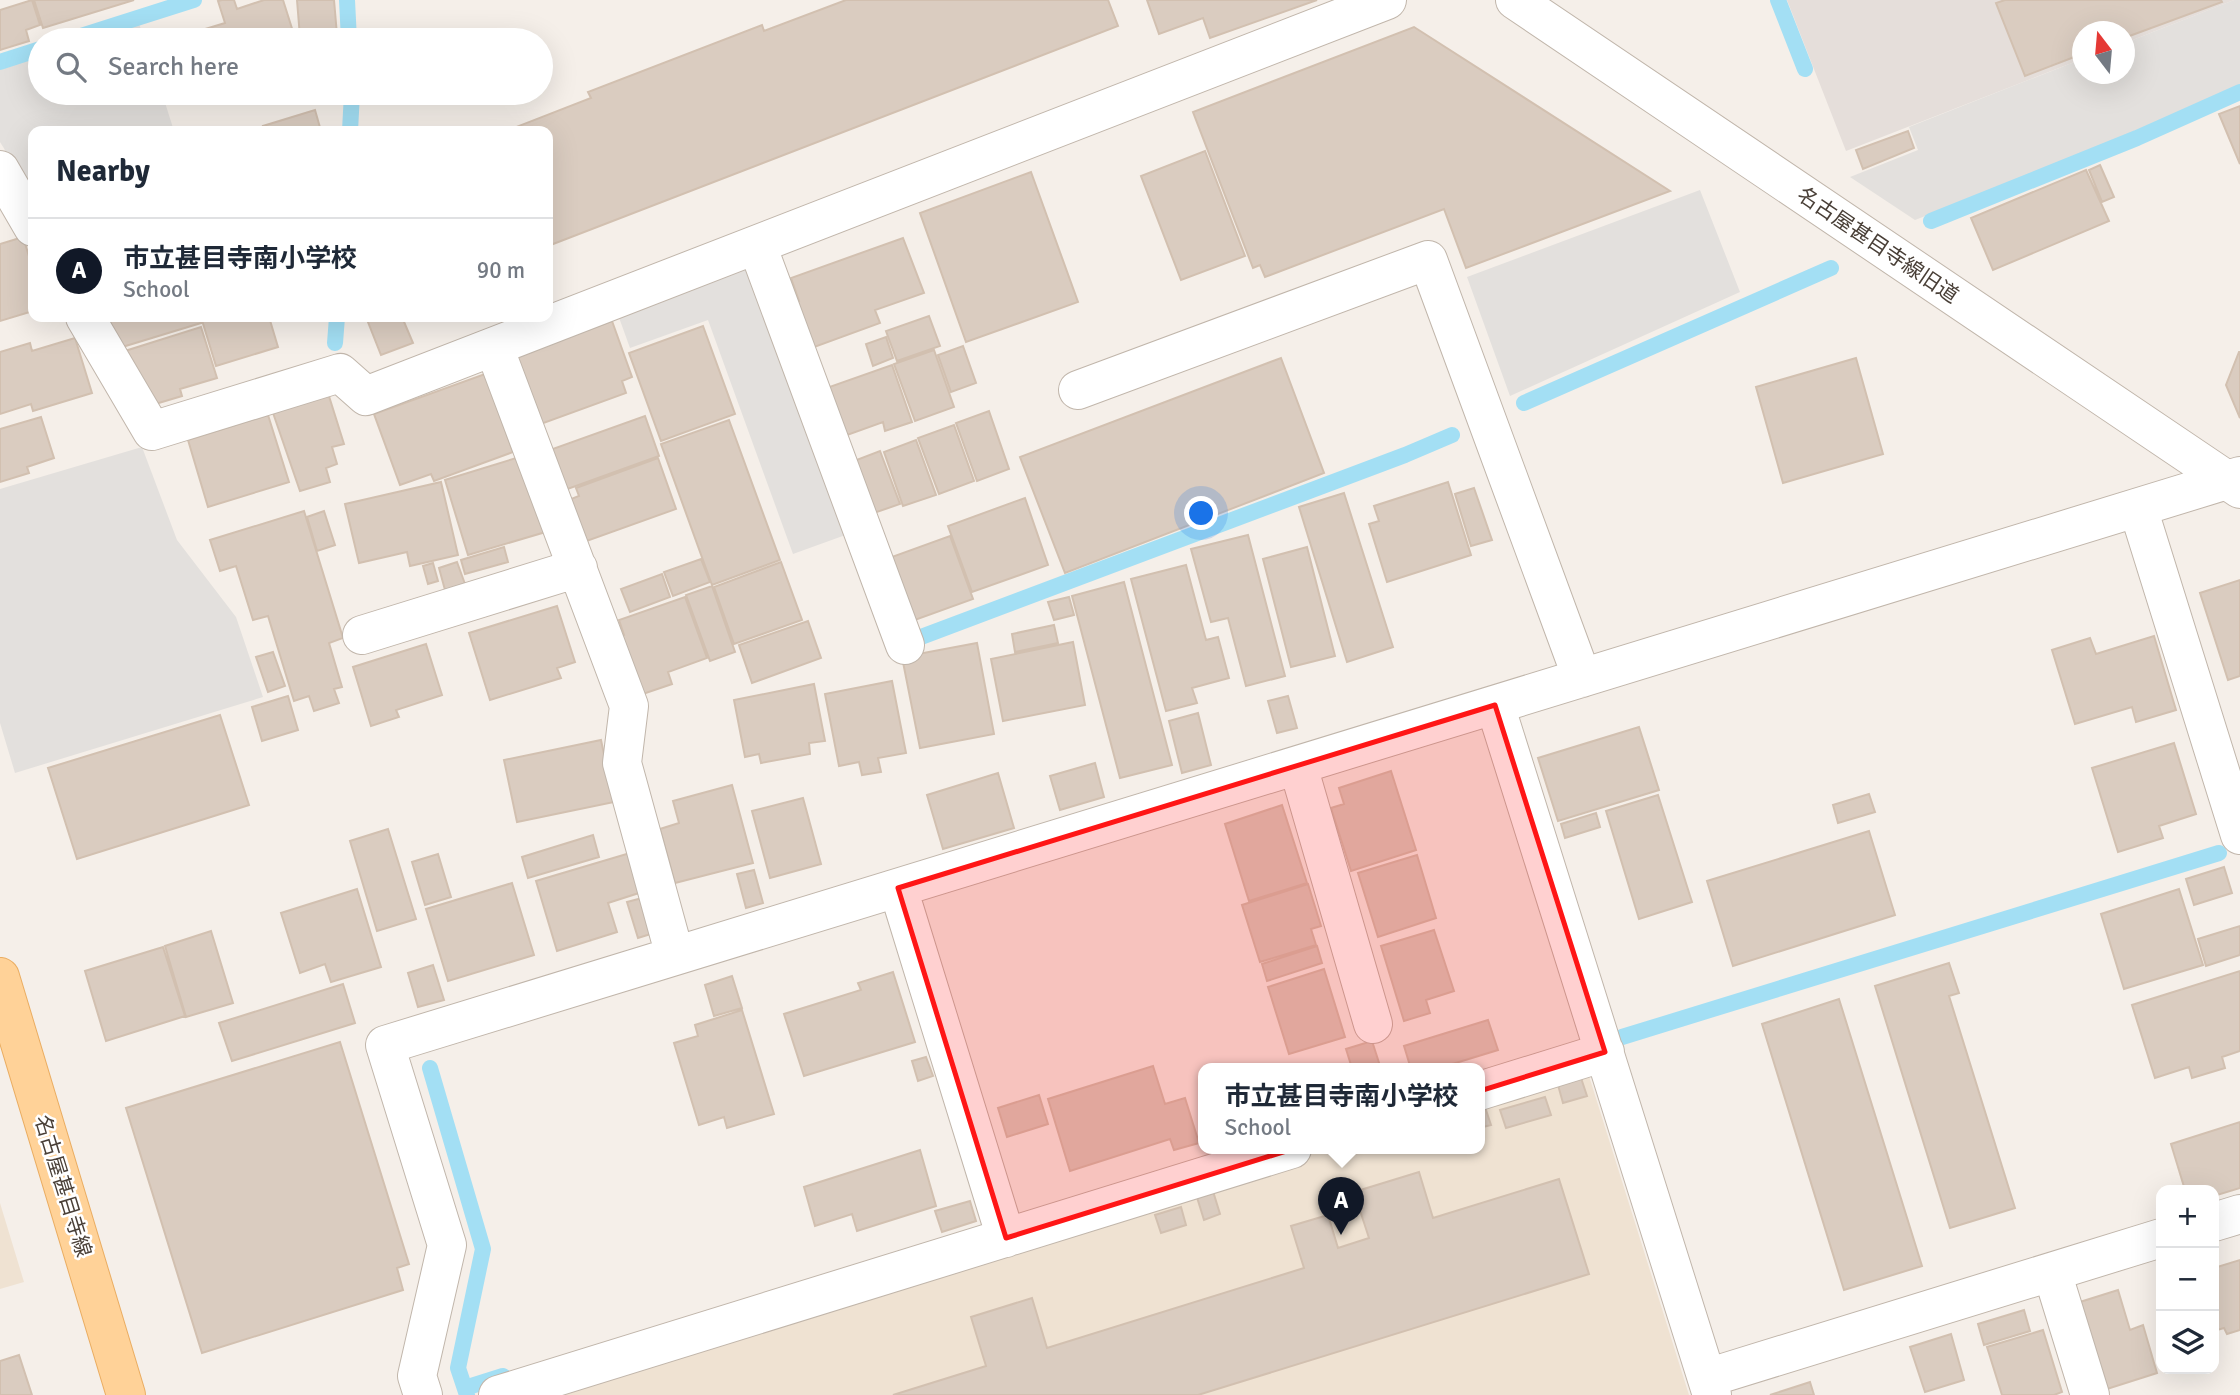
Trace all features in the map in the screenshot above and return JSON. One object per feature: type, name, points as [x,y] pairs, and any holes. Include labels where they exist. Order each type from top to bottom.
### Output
[{"type":"main road","name":"名古屋甚目寺線","points":[[0,977],[126,1395]]},
{"type":"street","points":[[88,322],[152,431],[340,373],[366,397],[1387,0]]},
{"type":"street","name":"名古屋甚目寺線旧道","points":[[1515,0],[2236,482]]},
{"type":"street","points":[[0,170],[28,218]]},
{"type":"street","points":[[757,245],[905,645]]},
{"type":"street","points":[[1078,390],[1428,260],[1582,678]]},
{"type":"street","points":[[495,347],[629,706],[622,763],[675,956]]},
{"type":"street","points":[[423,1395],[417,1376],[447,1245],[386,1045],[1582,678],[2138,509],[2236,482]]},
{"type":"street","points":[[2138,509],[2240,835]]},
{"type":"street","points":[[362,635],[578,568]]},
{"type":"street","points":[[1495,705],[1709,1386],[2156,1240]]},
{"type":"street","points":[[1298,766],[1373,1024]]},
{"type":"street","points":[[898,888],[1006,1238]]},
{"type":"street","points":[[1485,1089],[1605,1052]]},
{"type":"street","points":[[498,1395],[1276,1154]]},
{"type":"street","points":[[2219,1220],[2240,1214]]},
{"type":"street","points":[[2052,1272],[2090,1395]]},
{"type":"highlighted area","points":[[1495,705],[1605,1052],[1006,1238],[898,888]]},
{"type":"shaded area","points":[[1787,0],[2234,0],[2135,39],[2135,21],[2072,21],[2072,63],[1846,151]]},
{"type":"shaded area","points":[[2240,0],[2240,86],[2129,136],[1915,220],[1850,177],[1918,150],[1909,127],[2072,63],[2072,84],[2135,84],[2135,39]]},
{"type":"shaded area","points":[[28,59],[28,105],[166,105],[172,126],[28,126],[28,187],[0,142],[0,68]]},
{"type":"shaded area","points":[[1700,190],[1740,292],[1510,396],[1467,277]]},
{"type":"shaded area","points":[[753,263],[851,533],[793,554],[708,320],[630,348],[617,312]]},
{"type":"shaded area","points":[[142,447],[177,540],[236,617],[263,697],[15,773],[0,723],[0,489]]},
{"type":"shaded area","points":[[1589,1076],[1689,1395],[526,1395],[1306,1154],[1485,1154],[1485,1100]]},
{"type":"shaded area","points":[[0,1203],[24,1282],[0,1289]]},
{"type":"building","points":[[32,0],[40,25],[26,30],[28,41],[0,50],[0,10]]},
{"type":"building","points":[[34,0],[134,0],[43,28]]},
{"type":"building","points":[[234,0],[237,9],[264,0],[283,0],[292,28],[209,28],[225,23],[218,1]]},
{"type":"building","points":[[297,0],[334,0],[336,28],[299,28]]},
{"type":"building","points":[[846,0],[1108,0],[1118,26],[553,244],[553,126],[519,126],[591,98],[588,92],[762,25],[764,31]]},
{"type":"building","points":[[1147,0],[1317,0],[1210,38],[1203,18],[1159,34]]},
{"type":"building","points":[[2005,0],[2222,2],[2135,34],[2135,21],[2072,21],[2072,58],[2025,76],[1996,3]]},
{"type":"building","points":[[1414,27],[1670,191],[1466,268],[1444,209],[1265,277],[1260,265],[1253,268],[1193,112]]},
{"type":"building","points":[[2240,106],[2240,164],[2219,114]]},
{"type":"building","points":[[315,110],[320,126],[263,126]]},
{"type":"building","points":[[1908,131],[1914,148],[1863,169],[1856,150]]},
{"type":"building","points":[[1205,151],[1245,256],[1181,280],[1141,176]]},
{"type":"building","points":[[2100,165],[2114,197],[2102,202],[2089,170]]},
{"type":"building","points":[[2086,170],[2109,221],[1993,270],[1971,218]]},
{"type":"building","points":[[1031,172],[1078,302],[966,342],[920,213]]},
{"type":"building","points":[[23,237],[28,253],[28,313],[0,321],[0,244]]},
{"type":"building","points":[[903,238],[924,293],[875,310],[880,323],[806,350],[790,305],[799,301],[791,278]]},
{"type":"building","points":[[929,316],[940,346],[897,361],[886,331]]},
{"type":"building","points":[[612,321],[632,377],[622,381],[626,393],[538,425],[514,357]]},
{"type":"building","points":[[106,322],[201,323],[119,348]]},
{"type":"building","points":[[203,322],[270,322],[278,347],[216,366]]},
{"type":"building","points":[[368,322],[404,322],[413,343],[381,355]]},
{"type":"building","points":[[703,326],[735,414],[661,441],[629,353]]},
{"type":"building","points":[[201,327],[217,378],[180,389],[182,396],[142,408],[125,351]]},
{"type":"building","points":[[886,337],[893,358],[873,366],[866,344]]},
{"type":"building","points":[[75,338],[92,393],[33,411],[31,404],[0,414],[0,352],[30,343],[32,351]]},
{"type":"building","points":[[963,346],[976,383],[951,392],[938,355]]},
{"type":"building","points":[[934,350],[954,407],[915,421],[894,364]]},
{"type":"building","points":[[2240,352],[2240,418],[2226,385]]},
{"type":"building","points":[[1281,358],[1324,473],[1065,573],[1020,457]]},
{"type":"building","points":[[1856,358],[1883,454],[1783,483],[1756,387]]},
{"type":"building","points":[[892,365],[912,422],[885,431],[883,422],[836,439],[818,391]]},
{"type":"building","points":[[485,374],[513,452],[434,481],[431,474],[400,485],[374,414]]},
{"type":"building","points":[[328,393],[344,444],[332,447],[337,464],[326,468],[330,482],[300,491],[272,410]]},
{"type":"building","points":[[989,411],[1009,469],[977,481],[956,423]]},
{"type":"building","points":[[268,415],[289,482],[208,507],[188,440]]},
{"type":"building","points":[[645,416],[659,456],[562,491],[547,451]]},
{"type":"building","points":[[41,417],[54,458],[27,467],[29,473],[0,482],[0,429]]},
{"type":"building","points":[[729,420],[780,560],[712,585],[661,444]]},
{"type":"building","points":[[954,425],[974,481],[939,494],[918,438]]},
{"type":"building","points":[[916,440],[936,495],[903,506],[884,452]]},
{"type":"building","points":[[880,451],[900,504],[865,516],[846,464]]},
{"type":"building","points":[[526,455],[549,531],[468,555],[445,480]]},
{"type":"building","points":[[658,458],[676,509],[581,543],[566,501],[579,496],[576,488]]},
{"type":"building","points":[[441,482],[458,555],[410,566],[407,552],[359,563],[345,504]]},
{"type":"building","points":[[1448,482],[1471,555],[1387,582],[1369,524],[1379,521],[1374,506]]},
{"type":"building","points":[[1474,488],[1492,540],[1471,546],[1455,494]]},
{"type":"building","points":[[1344,493],[1393,647],[1347,662],[1299,507]]},
{"type":"building","points":[[1025,498],[1048,565],[972,592],[948,526]]},
{"type":"building","points":[[304,511],[343,638],[329,643],[342,687],[334,689],[339,703],[314,711],[309,696],[294,701],[268,616],[253,620],[236,566],[220,571],[210,540]]},
{"type":"building","points":[[324,511],[335,545],[317,551],[307,517]]},
{"type":"building","points":[[1248,535],[1285,676],[1246,686],[1228,618],[1211,622],[1191,549]]},
{"type":"building","points":[[950,536],[973,599],[912,621],[889,558]]},
{"type":"building","points":[[504,547],[508,562],[465,574],[461,560]]},
{"type":"building","points":[[1307,547],[1335,656],[1291,667],[1263,559]]},
{"type":"building","points":[[701,559],[710,582],[673,596],[664,572]]},
{"type":"building","points":[[457,562],[465,584],[445,590],[439,568]]},
{"type":"building","points":[[781,562],[802,620],[734,644],[714,587]]},
{"type":"building","points":[[433,563],[438,581],[428,584],[423,566]]},
{"type":"building","points":[[1186,565],[1206,640],[1218,637],[1229,678],[1192,688],[1197,703],[1166,711],[1131,579]]},
{"type":"building","points":[[662,574],[670,597],[630,612],[621,589]]},
{"type":"building","points":[[2240,580],[2240,676],[2228,680],[2200,593]]},
{"type":"building","points":[[1124,582],[1172,765],[1120,778],[1072,596]]},
{"type":"building","points":[[712,586],[735,652],[710,661],[686,595]]},
{"type":"building","points":[[685,597],[707,658],[668,672],[672,684],[634,697],[617,638],[624,635],[619,620]]},
{"type":"building","points":[[1069,597],[1074,615],[1054,620],[1048,602]]},
{"type":"building","points":[[557,606],[575,662],[557,668],[561,678],[490,700],[469,633]]},
{"type":"building","points":[[808,621],[821,658],[752,683],[739,645]]},
{"type":"building","points":[[1054,625],[1058,643],[1015,652],[1012,634]]},
{"type":"building","points":[[2154,636],[2176,710],[2136,722],[2132,707],[2075,724],[2052,650],[2090,638],[2096,654]]},
{"type":"building","points":[[1073,642],[1085,705],[1003,721],[991,659]]},
{"type":"building","points":[[977,643],[994,734],[920,748],[902,657]]},
{"type":"building","points":[[426,644],[442,695],[396,710],[399,717],[371,726],[353,667]]},
{"type":"building","points":[[273,652],[285,686],[268,692],[256,657]]},
{"type":"building","points":[[892,681],[906,753],[878,758],[881,772],[862,775],[859,762],[839,766],[825,694]]},
{"type":"building","points":[[814,684],[825,741],[809,743],[810,754],[761,763],[759,754],[745,757],[734,700]]},
{"type":"building","points":[[288,696],[298,730],[262,741],[252,707]]},
{"type":"building","points":[[1288,696],[1297,728],[1277,733],[1268,701]]},
{"type":"building","points":[[1198,713],[1211,765],[1182,773],[1169,721]]},
{"type":"building","points":[[220,715],[249,805],[77,859],[48,768]]},
{"type":"building","points":[[1639,727],[1659,790],[1558,821],[1538,758]]},
{"type":"building","points":[[601,740],[614,802],[517,822],[504,760]]},
{"type":"building","points":[[2174,743],[2196,814],[2159,826],[2163,838],[2118,852],[2092,768]]},
{"type":"building","points":[[1095,763],[1104,797],[1060,810],[1050,776]]},
{"type":"building","points":[[1391,771],[1416,850],[1351,871],[1331,808],[1344,804],[1339,788]]},
{"type":"building","points":[[998,773],[1014,828],[943,849],[927,795]]},
{"type":"building","points":[[732,785],[753,863],[675,883],[660,829],[679,823],[673,801]]},
{"type":"building","points":[[1869,794],[1875,812],[1838,823],[1833,805]]},
{"type":"building","points":[[1658,795],[1692,902],[1639,919],[1606,811]]},
{"type":"building","points":[[803,798],[821,864],[770,878],[752,811]]},
{"type":"building","points":[[1282,805],[1307,883],[1249,901],[1225,824]]},
{"type":"building","points":[[1596,813],[1600,827],[1565,838],[1561,824]]},
{"type":"building","points":[[388,829],[416,919],[377,931],[350,841]]},
{"type":"building","points":[[1869,831],[1895,915],[1733,966],[1707,881]]},
{"type":"building","points":[[593,835],[599,857],[528,878],[522,857]]},
{"type":"building","points":[[630,853],[642,892],[608,903],[617,932],[557,951],[536,881]]},
{"type":"building","points":[[438,854],[451,897],[425,905],[412,862]]},
{"type":"building","points":[[1417,855],[1436,918],[1378,937],[1358,873]]},
{"type":"building","points":[[2224,867],[2232,893],[2194,905],[2186,879]]},
{"type":"building","points":[[754,870],[763,903],[746,908],[737,874]]},
{"type":"building","points":[[512,883],[534,955],[448,981],[426,909]]},
{"type":"building","points":[[1308,884],[1321,926],[1311,929],[1316,945],[1260,962],[1242,905]]},
{"type":"building","points":[[357,889],[381,967],[331,982],[325,964],[300,973],[281,913]]},
{"type":"building","points":[[2179,889],[2203,965],[2124,989],[2101,914]]},
{"type":"building","points":[[646,897],[657,932],[638,938],[627,902]]},
{"type":"building","points":[[2240,926],[2240,955],[2206,966],[2198,939]]},
{"type":"building","points":[[1434,930],[1454,991],[1426,1000],[1430,1013],[1404,1021],[1381,946]]},
{"type":"building","points":[[211,931],[233,1003],[186,1017],[165,946]]},
{"type":"building","points":[[1317,946],[1322,963],[1267,981],[1262,964]]},
{"type":"building","points":[[163,947],[185,1016],[106,1041],[85,971]]},
{"type":"building","points":[[1949,963],[1959,993],[1949,996],[2015,1208],[1950,1228],[1875,986]]},
{"type":"building","points":[[433,965],[444,1000],[418,1007],[408,973]]},
{"type":"building","points":[[1324,969],[1345,1037],[1289,1054],[1268,987]]},
{"type":"building","points":[[2240,971],[2240,1051],[2222,1057],[2225,1068],[2192,1078],[2189,1067],[2155,1078],[2132,1005]]},
{"type":"building","points":[[893,972],[915,1042],[804,1076],[784,1014],[861,990],[858,983]]},
{"type":"building","points":[[732,976],[742,1008],[714,1016],[705,985]]},
{"type":"building","points":[[343,984],[355,1023],[232,1061],[219,1023]]},
{"type":"building","points":[[1839,999],[1922,1266],[1844,1290],[1762,1024]]},
{"type":"building","points":[[742,1010],[774,1114],[727,1128],[724,1117],[699,1125],[674,1043],[698,1036],[695,1025]]},
{"type":"building","points":[[1488,1020],[1498,1050],[1456,1063],[1409,1063],[1404,1046]]},
{"type":"building","points":[[1372,1041],[1379,1063],[1350,1063],[1346,1049]]},
{"type":"building","points":[[340,1042],[409,1264],[397,1268],[403,1290],[202,1353],[126,1108]]},
{"type":"building","points":[[926,1057],[933,1076],[918,1081],[912,1061]]},
{"type":"building","points":[[1153,1066],[1165,1104],[1185,1098],[1198,1143],[1174,1150],[1170,1139],[1070,1171],[1048,1099]]},
{"type":"building","points":[[1581,1078],[1587,1096],[1563,1103],[1558,1085]]},
{"type":"building","points":[[1039,1095],[1048,1124],[1007,1137],[998,1108]]},
{"type":"building","points":[[1545,1097],[1551,1115],[1506,1128],[1500,1110]]},
{"type":"building","points":[[1485,1107],[1491,1125],[1485,1126]]},
{"type":"building","points":[[2240,1122],[2240,1188],[2219,1194],[2219,1185],[2183,1185],[2171,1144]]},
{"type":"building","points":[[920,1150],[936,1206],[857,1231],[852,1214],[815,1226],[804,1187]]},
{"type":"building","points":[[1419,1172],[1433,1218],[1559,1179],[1589,1274],[1198,1395],[893,1395],[986,1366],[971,1317],[1032,1298],[1047,1348],[1304,1268],[1291,1226],[1328,1215],[1338,1248],[1369,1238],[1354,1192]]},
{"type":"building","points":[[1212,1188],[1220,1214],[1204,1220],[1196,1194]]},
{"type":"building","points":[[970,1201],[976,1221],[942,1232],[935,1211]]},
{"type":"building","points":[[1181,1207],[1186,1225],[1161,1233],[1155,1215]]},
{"type":"building","points":[[2240,1260],[2240,1330],[2227,1334],[2224,1328],[2219,1330],[2219,1266]]},
{"type":"building","points":[[2118,1290],[2130,1330],[2143,1325],[2156,1373],[2107,1389],[2080,1302]]},
{"type":"building","points":[[2024,1310],[2030,1331],[1984,1345],[1978,1324]]},
{"type":"building","points":[[2043,1330],[2062,1392],[2054,1395],[2002,1395],[1987,1347]]},
{"type":"building","points":[[1951,1334],[1964,1380],[1925,1392],[1910,1347]]},
{"type":"building","points":[[19,1355],[32,1395],[0,1395],[0,1361]]},
{"type":"building","points":[[1810,1382],[1814,1395],[1770,1395]]},
{"type":"waterway","points":[[106,28],[194,0]]},
{"type":"waterway","points":[[347,0],[348,28]]},
{"type":"waterway","points":[[1778,0],[1805,69]]},
{"type":"waterway","points":[[0,62],[28,53]]},
{"type":"waterway","points":[[1931,221],[2137,138],[2240,92]]},
{"type":"waterway","points":[[350,126],[351,105]]},
{"type":"waterway","points":[[1524,403],[1831,268]]},
{"type":"waterway","points":[[335,343],[337,322]]},
{"type":"waterway","points":[[921,637],[1452,435]]},
{"type":"waterway","points":[[1622,1037],[2219,853]]},
{"type":"waterway","points":[[430,1068],[483,1249],[458,1368],[467,1395]]},
{"type":"waterway","points":[[465,1388],[503,1376]]},
{"type":"place","name":"市立甚目寺南小学校","points":[[1341,1235]]}]
